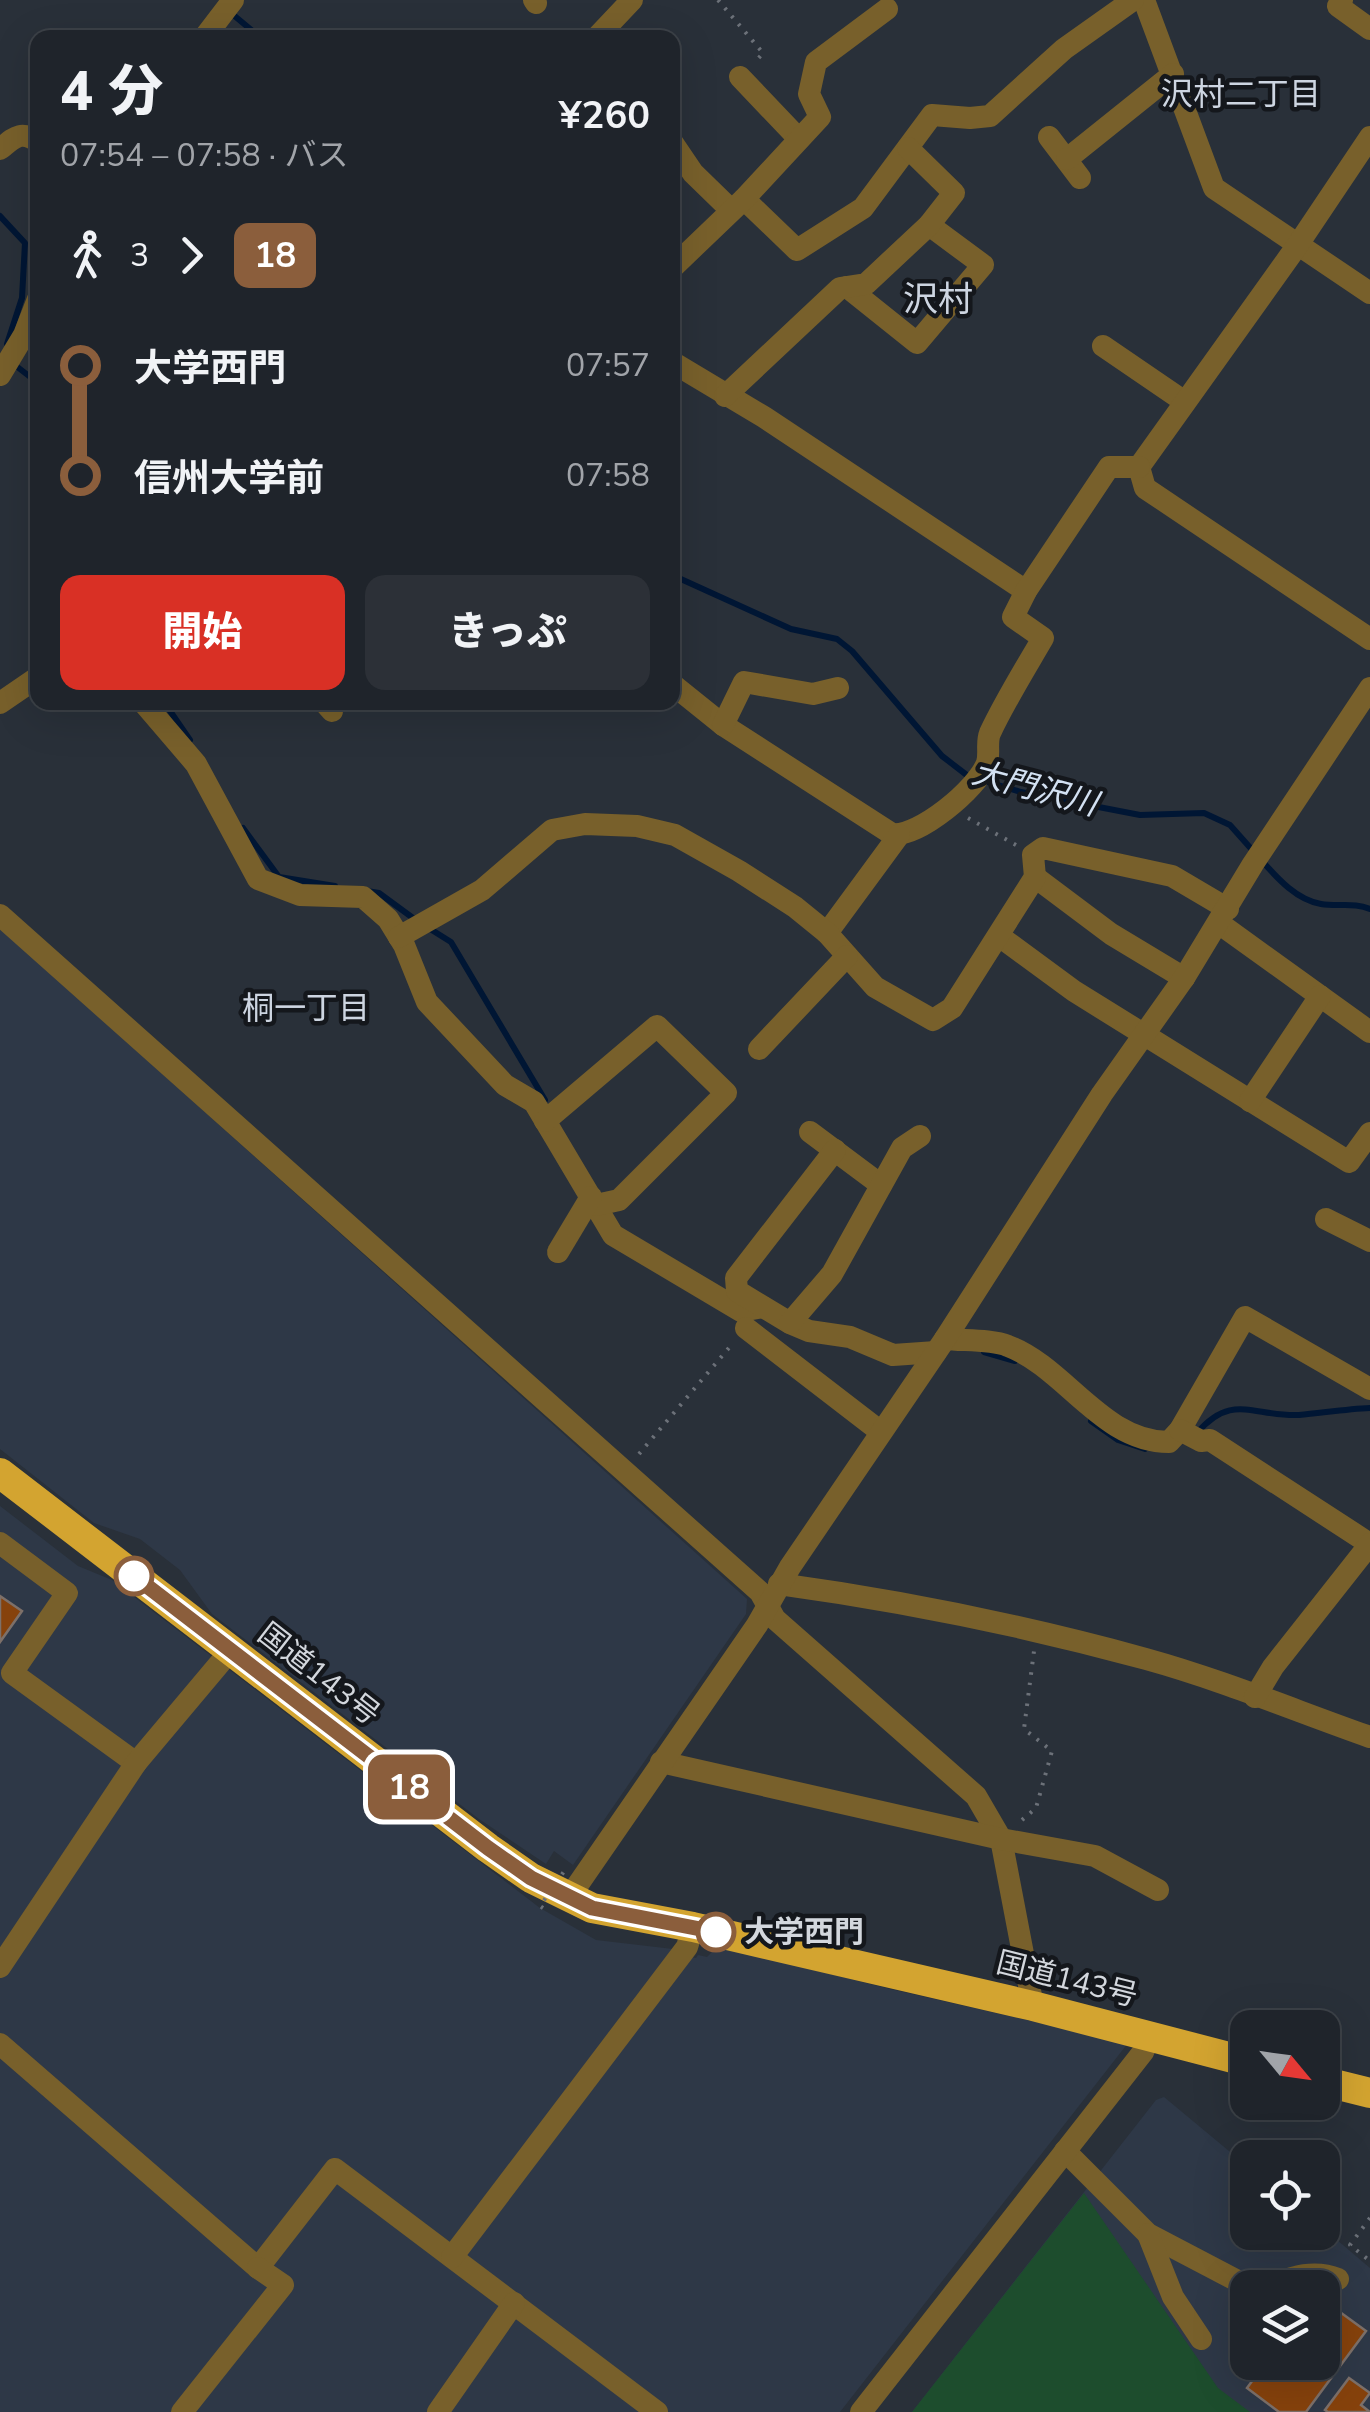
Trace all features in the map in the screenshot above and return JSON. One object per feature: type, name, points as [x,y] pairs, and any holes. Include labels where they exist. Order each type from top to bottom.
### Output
[{"type":"highway","name":"国道143号","points":[[0,1473],[488,1848],[559,1892],[615,1914],[692,1926],[1033,2006],[1230,2057]]},
{"type":"highway","points":[[1340,2086],[1370,2094]]},
{"type":"street","points":[[604,30],[632,0]]},
{"type":"street","points":[[680,154],[693,173],[797,250],[863,208],[932,115],[990,116],[1064,49],[1133,0]]},
{"type":"street","points":[[1144,0],[1214,188],[1370,294]]},
{"type":"street","points":[[1342,0],[1338,6],[1370,30]]},
{"type":"street","points":[[210,30],[226,8]]},
{"type":"street","points":[[680,260],[820,117],[809,94],[816,62],[887,9]]},
{"type":"street","points":[[1049,137],[1074,168],[1172,74]]},
{"type":"street","points":[[740,77],[799,139]]},
{"type":"street","points":[[0,149],[18,134],[30,136]]},
{"type":"street","points":[[1139,467],[1369,139]]},
{"type":"street","points":[[725,396],[840,288],[866,284],[929,225],[954,193],[908,148]]},
{"type":"street","points":[[847,287],[917,343],[983,266],[929,225]]},
{"type":"street","points":[[6,367],[30,316]]},
{"type":"street","points":[[1103,346],[1185,402]]},
{"type":"street","points":[[680,367],[764,417],[1026,591]]},
{"type":"street","points":[[680,690],[723,725],[892,834],[903,836],[950,807],[978,779],[988,760],[988,738],[1043,638],[1013,617],[1026,591],[1109,467],[1139,467]]},
{"type":"street","points":[[1139,467],[1145,488],[1370,639]]},
{"type":"street","points":[[0,703],[30,682]]},
{"type":"street","points":[[723,725],[744,682],[812,694],[838,688]]},
{"type":"street","points":[[559,1892],[661,1762],[941,1346],[1102,1094],[1184,978],[1370,688]]},
{"type":"street","points":[[151,710],[196,764],[258,879],[300,895],[363,898],[388,920],[427,1002],[505,1084],[534,1102],[613,1235],[741,1311],[763,1308]]},
{"type":"street","points":[[399,937],[482,890],[552,830],[585,824],[637,826],[675,836],[794,907],[826,933],[876,987],[932,1020],[952,1008],[998,936],[1043,848],[1172,876],[1370,1032]]},
{"type":"street","points":[[826,933],[898,835]]},
{"type":"street","points":[[1034,866],[1111,934],[1184,978]]},
{"type":"street","points":[[0,916],[760,1592],[864,1595],[1036,1632],[1150,1660],[1370,1737]]},
{"type":"street","points":[[998,936],[1074,991],[1349,1162],[1370,1133]]},
{"type":"street","points":[[759,1048],[847,956]]},
{"type":"street","points":[[1250,1100],[1320,996]]},
{"type":"street","points":[[545,1121],[657,1026],[726,1093],[618,1200],[594,1201]]},
{"type":"street","points":[[810,1132],[880,1185]]},
{"type":"street","points":[[790,1324],[832,1274],[902,1148],[920,1136]]},
{"type":"street","points":[[835,1150],[736,1278],[737,1291],[790,1324],[850,1337],[892,1355],[941,1346],[1006,1344],[1054,1372],[1108,1422],[1153,1442],[1169,1442],[1188,1435],[1210,1440],[1370,1544],[1273,1667],[1255,1697]]},
{"type":"street","points":[[558,1252],[594,1201]]},
{"type":"street","points":[[1326,1220],[1370,1241]]},
{"type":"street","points":[[1188,1435],[1246,1318],[1370,1389]]},
{"type":"street","points":[[746,1328],[882,1432]]},
{"type":"street","points":[[0,1542],[67,1593],[12,1674],[136,1764]]},
{"type":"street","points":[[774,1594],[775,1619],[976,1796],[1001,1839],[1033,2006]]},
{"type":"street","points":[[0,1968],[136,1764],[231,1650]]},
{"type":"street","points":[[661,1762],[1001,1839],[1094,1856],[1158,1890]]},
{"type":"street","points":[[452,2257],[687,1947],[692,1926]]},
{"type":"street","points":[[861,2412],[1142,2052],[1150,2036]]},
{"type":"street","points":[[0,2044],[258,2268],[283,2285],[182,2412]]},
{"type":"street","points":[[1064,2151],[1148,2234],[1230,2277]]},
{"type":"street","points":[[258,2268],[335,2169],[656,2412]]},
{"type":"street","points":[[1148,2234],[1172,2297],[1201,2339]]},
{"type":"street","points":[[438,2412],[514,2303]]},
{"type":"path","points":[[718,0],[763,53],[740,77]]},
{"type":"path","points":[[950,807],[1034,866]]},
{"type":"path","points":[[623,1473],[746,1328]]},
{"type":"path","points":[[1001,1839],[1036,1808],[1052,1751],[1024,1729],[1036,1632]]},
{"type":"path","points":[[1370,2218],[1350,2245],[1370,2261]]},
{"type":"shaded area","points":[[0,928],[747,1599],[746,1614],[573,1865],[554,1851],[546,1864],[479,1819],[212,1614],[180,1570],[140,1539],[94,1523],[0,1449]]},
{"type":"shaded area","points":[[0,1506],[78,1566],[112,1580],[540,1908],[596,1940],[673,1949],[673,1953],[696,1958],[707,1957],[718,1946],[1128,2043],[840,2412],[0,2412]]},
{"type":"shaded area","points":[[1164,2097],[1230,2152],[1230,2250],[1340,2250],[1340,2242],[1370,2268],[1370,2412],[912,2412],[1156,2100]]},
{"type":"green space","points":[[1084,2193],[1218,2388],[1250,2412],[912,2412]]},
{"type":"building","points":[[0,1596],[22,1611],[0,1642]]},
{"type":"building","points":[[1340,2312],[1366,2331],[1340,2366]]},
{"type":"building","points":[[1349,2378],[1370,2393],[1361,2405],[1370,2412],[1325,2410]]},
{"type":"building","points":[[1253,2380],[1330,2380],[1306,2412],[1279,2412],[1247,2388]]},
{"type":"waterway","name":"大門沢川","points":[[231,13],[251,30]]},
{"type":"waterway","points":[[0,216],[25,243],[22,298],[7,344]]},
{"type":"waterway","points":[[11,362],[30,377]]},
{"type":"waterway","name":"大門沢川","points":[[680,579],[791,629],[837,639],[852,651],[942,756],[968,776],[1021,792],[1140,815],[1204,813],[1230,825],[1254,852]]},
{"type":"waterway","points":[[169,710],[190,740]]},
{"type":"waterway","points":[[243,828],[279,877],[335,886]]},
{"type":"waterway","name":"大門沢川","points":[[1263,862],[1304,898],[1321,904],[1370,909]]},
{"type":"waterway","points":[[367,891],[379,893],[413,918]]},
{"type":"waterway","points":[[427,927],[451,942],[545,1100]]},
{"type":"waterway","points":[[984,1352],[1015,1361]]},
{"type":"waterway","points":[[1197,1433],[1221,1413],[1233,1410],[1299,1415],[1370,1408]]},
{"type":"waterway","points":[[1091,1421],[1118,1440],[1145,1449]]},
{"type":"bus line","name":"18","points":[[134,1576],[531,1878],[592,1908],[716,1932]]},
{"type":"place","name":"大学西門","points":[[716,1932]]},
{"type":"district","name":"沢村二丁目","points":[[1241,94]]},
{"type":"district","name":"沢村","points":[[938,299]]},
{"type":"district","name":"桐一丁目","points":[[306,1008]]}]
